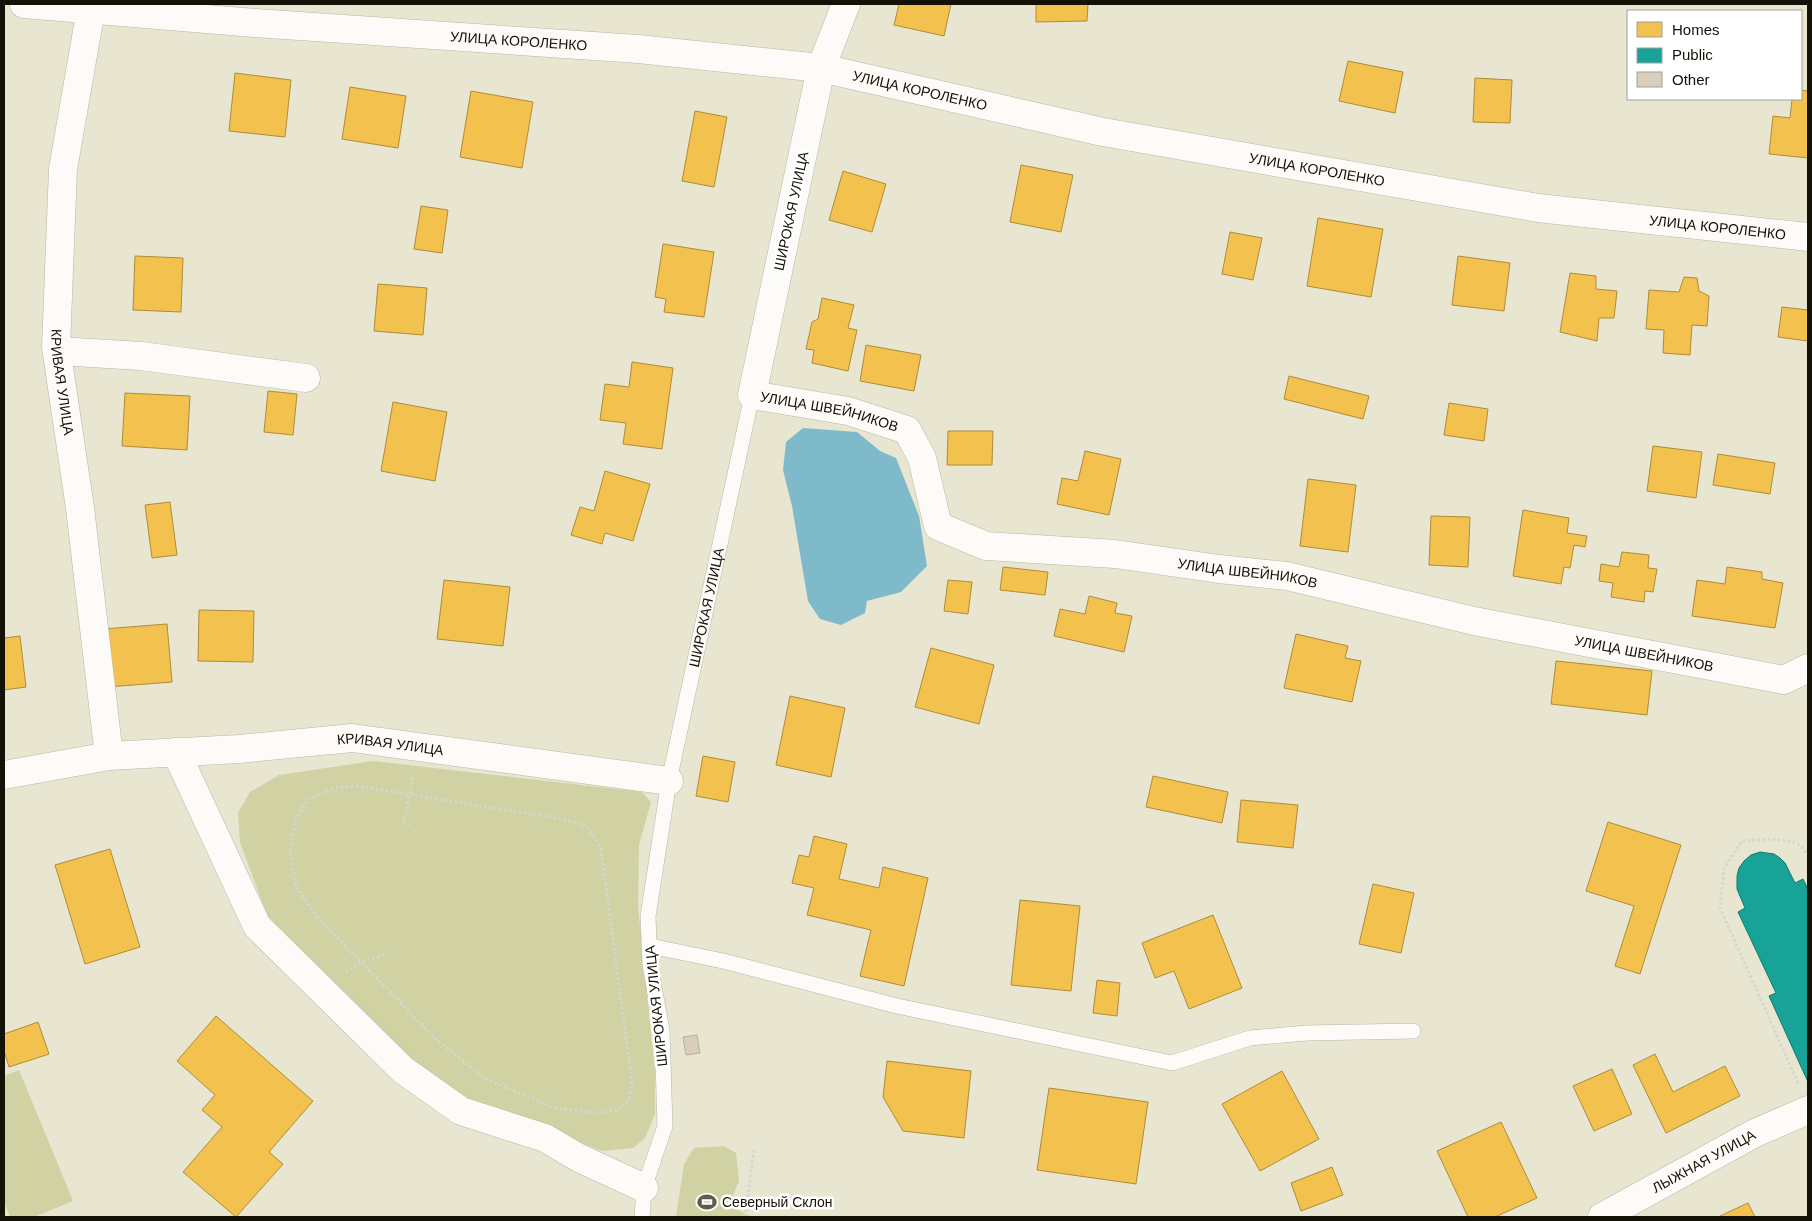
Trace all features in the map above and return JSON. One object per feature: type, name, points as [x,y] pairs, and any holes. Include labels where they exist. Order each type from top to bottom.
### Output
[{"type":"street","name":"УЛИЦА КОРОЛЕНКО","points":[[24,4],[265,24],[638,49],[821,68],[1103,132],[1538,208],[1808,237]]},
{"type":"street","name":"ШИРОКАЯ УЛИЦА","points":[[752,395],[821,68],[846,4]]},
{"type":"street","name":"КРИВАЯ УЛИЦА","points":[[91,9],[63,169],[58,351],[80,508],[108,756]]},
{"type":"street","points":[[58,351],[141,356],[306,378]]},
{"type":"street","name":"УЛИЦА ШВЕЙНИКОВ","points":[[752,395],[848,411],[907,430],[922,458],[938,526],[986,546],[1115,554],[1287,576],[1474,621],[1784,680],[1808,668]]},
{"type":"street","name":"КРИВАЯ УЛИЦА","points":[[4,775],[108,756],[239,749],[352,738],[669,781]]},
{"type":"street","points":[[176,752],[257,926],[403,1070],[461,1111],[545,1138],[579,1158],[644,1188]]},
{"type":"street","name":"ЛЫЖНАЯ УЛИЦА","points":[[1602,1217],[1755,1133],[1808,1110]]},
{"type":"lane","name":"ШИРОКАЯ УЛИЦА","points":[[642,1217],[644,1188],[665,1126],[662,1030],[650,965],[648,916],[669,781],[752,395]]},
{"type":"lane","points":[[650,946],[723,961],[897,1006],[1172,1063],[1250,1038],[1307,1033],[1413,1030]]},
{"type":"path","points":[[410,826],[404,822],[419,747]]},
{"type":"path","points":[[356,786],[409,795],[550,817],[582,824],[594,835],[601,849],[632,1084],[629,1100],[619,1109],[600,1113],[555,1108],[486,1080],[438,1041],[318,918],[296,886],[290,854],[294,820],[309,799],[334,788],[356,786]]},
{"type":"path","points":[[1799,1085],[1720,908],[1720,892],[1724,868],[1742,841],[1782,840],[1800,846],[1808,856]]},
{"type":"path","points":[[320,988],[361,962],[385,954]]},
{"type":"path","points":[[745,1217],[754,1148]]},
{"type":"green space","points":[[373,761],[642,792],[651,802],[639,845],[638,906],[655,1071],[655,1114],[645,1138],[633,1148],[602,1151],[547,1130],[460,1103],[414,1067],[267,915],[240,842],[238,813],[250,792],[279,775]]},
{"type":"green space","points":[[19,1070],[73,1201],[34,1217],[10,1217],[4,1202],[4,1076]]},
{"type":"green space","points":[[724,1146],[736,1153],[739,1181],[729,1205],[752,1217],[676,1217],[684,1164],[694,1148]]},
{"type":"water","points":[[803,428],[857,432],[880,451],[896,458],[919,516],[927,566],[901,592],[867,601],[865,613],[841,625],[820,619],[808,601],[792,506],[783,470],[786,442]]},
{"type":"building: Homes","points":[[899,4],[951,4],[944,36],[894,25]]},
{"type":"building: Homes","points":[[1036,4],[1088,4],[1087,21],[1036,22]]},
{"type":"building: Homes","points":[[1348,61],[1403,72],[1395,113],[1339,101]]},
{"type":"building: Homes","points":[[235,73],[291,80],[285,137],[229,131]]},
{"type":"building: Homes","points":[[1475,78],[1512,80],[1510,123],[1473,122]]},
{"type":"building: Homes","points":[[350,87],[406,96],[398,148],[342,139]]},
{"type":"building: Homes","points":[[1802,90],[1808,91],[1808,158],[1769,154],[1773,116],[1790,118],[1792,100],[1802,100]]},
{"type":"building: Homes","points":[[471,91],[533,102],[522,168],[460,157]]},
{"type":"building: Homes","points":[[695,111],[727,117],[714,187],[682,181]]},
{"type":"building: Homes","points":[[1021,165],[1073,175],[1061,232],[1010,222]]},
{"type":"building: Homes","points":[[843,171],[886,184],[872,232],[829,220]]},
{"type":"building: Homes","points":[[421,206],[448,210],[442,253],[414,249]]},
{"type":"building: Homes","points":[[1318,218],[1383,229],[1371,297],[1307,286]]},
{"type":"building: Homes","points":[[1230,232],[1262,238],[1253,280],[1222,274]]},
{"type":"building: Homes","points":[[663,244],[714,252],[704,317],[664,312],[666,299],[655,297]]},
{"type":"building: Homes","points":[[135,256],[183,258],[181,312],[133,310]]},
{"type":"building: Homes","points":[[1458,256],[1510,263],[1504,311],[1452,305]]},
{"type":"building: Homes","points":[[1570,273],[1596,276],[1596,289],[1617,291],[1614,318],[1599,318],[1597,341],[1560,332]]},
{"type":"building: Homes","points":[[1684,277],[1697,278],[1699,291],[1709,296],[1707,326],[1692,325],[1690,355],[1663,353],[1664,330],[1646,329],[1649,290],[1679,292]]},
{"type":"building: Homes","points":[[378,284],[427,288],[423,335],[374,331]]},
{"type":"building: Homes","points":[[822,298],[854,305],[848,328],[857,330],[848,371],[812,363],[814,350],[806,349],[812,322],[818,319]]},
{"type":"building: Homes","points":[[1782,307],[1808,310],[1808,341],[1778,337]]},
{"type":"building: Homes","points":[[866,345],[921,355],[914,391],[860,381]]},
{"type":"building: Homes","points":[[632,362],[673,368],[662,449],[623,444],[626,423],[600,420],[605,384],[629,387]]},
{"type":"building: Homes","points":[[1289,376],[1369,396],[1363,419],[1284,399]]},
{"type":"building: Homes","points":[[268,391],[297,394],[293,435],[264,432]]},
{"type":"building: Homes","points":[[125,393],[190,396],[187,450],[122,446]]},
{"type":"building: Homes","points":[[393,402],[447,412],[435,481],[381,471]]},
{"type":"building: Homes","points":[[1449,403],[1488,409],[1484,441],[1444,435]]},
{"type":"building: Homes","points":[[948,431],[993,431],[992,465],[947,465]]},
{"type":"building: Homes","points":[[1653,446],[1702,452],[1696,498],[1647,491]]},
{"type":"building: Homes","points":[[1085,451],[1121,459],[1109,515],[1057,504],[1062,478],[1078,481]]},
{"type":"building: Homes","points":[[1718,454],[1775,463],[1770,494],[1713,485]]},
{"type":"building: Homes","points":[[605,471],[650,484],[633,541],[605,533],[602,544],[571,535],[580,507],[594,511]]},
{"type":"building: Homes","points":[[1308,479],[1356,485],[1348,552],[1300,546]]},
{"type":"building: Homes","points":[[170,502],[177,555],[152,558],[145,505]]},
{"type":"building: Homes","points":[[1523,510],[1569,518],[1567,533],[1587,536],[1585,547],[1574,545],[1570,568],[1564,567],[1561,584],[1513,576]]},
{"type":"building: Homes","points":[[1431,516],[1470,517],[1468,567],[1429,565]]},
{"type":"building: Homes","points":[[1622,552],[1649,555],[1648,568],[1657,569],[1653,592],[1645,591],[1644,602],[1611,597],[1613,583],[1599,581],[1601,564],[1619,567]]},
{"type":"building: Homes","points":[[1003,567],[1048,572],[1045,595],[1000,590]]},
{"type":"building: Homes","points":[[1727,567],[1762,572],[1762,579],[1783,583],[1775,628],[1692,616],[1697,580],[1725,584]]},
{"type":"building: Homes","points":[[444,580],[510,587],[503,646],[437,639]]},
{"type":"building: Homes","points":[[948,580],[972,582],[968,614],[944,611]]},
{"type":"building: Homes","points":[[1089,596],[1117,603],[1115,613],[1132,616],[1124,652],[1054,636],[1060,609],[1085,614]]},
{"type":"building: Homes","points":[[199,610],[254,611],[253,662],[198,661]]},
{"type":"building: Homes","points":[[167,624],[172,682],[107,687],[103,629]]},
{"type":"building: Homes","points":[[1296,634],[1348,646],[1345,658],[1361,661],[1352,702],[1284,688]]},
{"type":"building: Homes","points":[[20,636],[26,687],[4,690],[4,638]]},
{"type":"building: Homes","points":[[931,648],[994,665],[979,724],[915,707]]},
{"type":"building: Homes","points":[[1556,661],[1652,671],[1647,715],[1551,704]]},
{"type":"building: Homes","points":[[790,696],[845,708],[831,777],[776,765]]},
{"type":"building: Homes","points":[[703,756],[735,762],[728,802],[696,796]]},
{"type":"building: Homes","points":[[1153,776],[1228,792],[1222,823],[1146,807]]},
{"type":"building: Homes","points":[[1241,800],[1298,805],[1293,848],[1237,842]]},
{"type":"building: Homes","points":[[1608,822],[1681,845],[1640,974],[1615,966],[1634,906],[1586,891]]},
{"type":"building: Homes","points":[[814,836],[847,844],[839,879],[879,888],[883,867],[928,878],[904,986],[860,976],[871,930],[807,915],[814,888],[792,883],[799,855],[809,857]]},
{"type":"building: Homes","points":[[110,849],[140,947],[85,964],[55,865]]},
{"type":"building: Homes","points":[[1373,884],[1414,893],[1401,953],[1359,944]]},
{"type":"building: Homes","points":[[1020,900],[1080,906],[1071,991],[1011,985]]},
{"type":"building: Homes","points":[[1213,915],[1242,988],[1189,1009],[1174,971],[1155,978],[1142,943]]},
{"type":"building: Homes","points":[[1097,980],[1120,983],[1117,1016],[1093,1013]]},
{"type":"building: Homes","points":[[216,1016],[313,1101],[269,1152],[283,1164],[236,1217],[183,1172],[222,1127],[202,1110],[215,1095],[177,1061]]},
{"type":"building: Homes","points":[[38,1022],[49,1054],[9,1067],[4,1051],[4,1034]]},
{"type":"building: Homes","points":[[1655,1054],[1673,1092],[1725,1066],[1740,1096],[1666,1133],[1633,1065]]},
{"type":"building: Homes","points":[[887,1061],[971,1071],[964,1138],[903,1131],[883,1097]]},
{"type":"building: Homes","points":[[1612,1069],[1632,1114],[1594,1131],[1573,1086]]},
{"type":"building: Homes","points":[[1282,1071],[1319,1139],[1260,1171],[1222,1104]]},
{"type":"building: Homes","points":[[1049,1088],[1148,1102],[1136,1184],[1037,1170]]},
{"type":"building: Homes","points":[[1501,1122],[1537,1198],[1495,1217],[1468,1217],[1437,1151]]},
{"type":"building: Homes","points":[[1332,1167],[1343,1195],[1301,1211],[1291,1183]]},
{"type":"building: Homes","points":[[1748,1203],[1755,1217],[1718,1217]]},
{"type":"building: Public","points":[[1760,852],[1774,854],[1780,858],[1785,863],[1795,883],[1803,879],[1808,889],[1808,1082],[1769,996],[1776,993],[1738,912],[1745,908],[1737,889],[1739,868],[1751,855]]},
{"type":"building: Other","points":[[697,1035],[700,1053],[686,1055],[683,1037]]},
{"type":"place","name":"Северный Склон","points":[[707,1202]]}]
